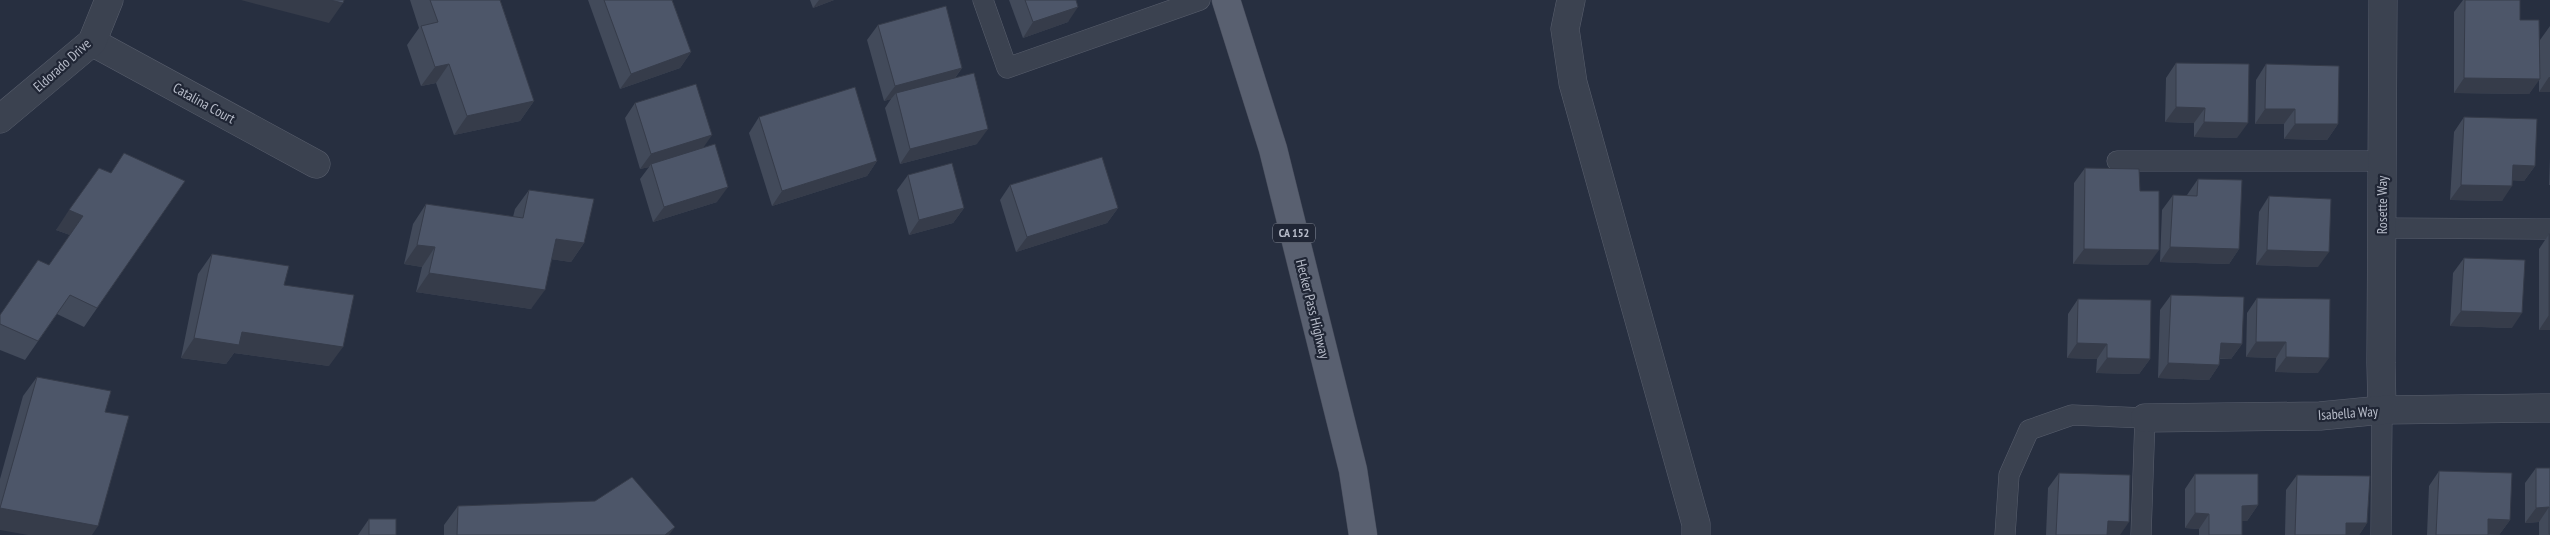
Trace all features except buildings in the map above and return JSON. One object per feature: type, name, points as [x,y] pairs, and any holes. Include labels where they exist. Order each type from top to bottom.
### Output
[{"type":"main road","name":"Hecker Pass Highway","points":[[1226,0],[1273,150],[1353,470],[1362,535]]},
{"type":"street","name":"Eldorado Drive","points":[[0,120],[92,42],[109,0]]},
{"type":"street","points":[[1571,0],[1565,29],[1573,83],[1643,328],[1696,524],[1696,535]]},
{"type":"street","name":"Rosette Way","points":[[2382,410],[2383,0]]},
{"type":"street","name":"Catalina Court","points":[[92,42],[316,164]]},
{"type":"street","name":"Isabella Way","points":[[2145,418],[2320,416],[2382,410],[2550,408]]},
{"type":"lane","points":[[983,0],[1007,68],[1200,0]]},
{"type":"lane","points":[[2117,161],[2382,161]]},
{"type":"lane","points":[[2382,228],[2550,229]]},
{"type":"lane","points":[[2381,535],[2382,410]]},
{"type":"lane","points":[[2005,535],[2009,476],[2029,430],[2072,415],[2145,418],[2141,535]]}]
